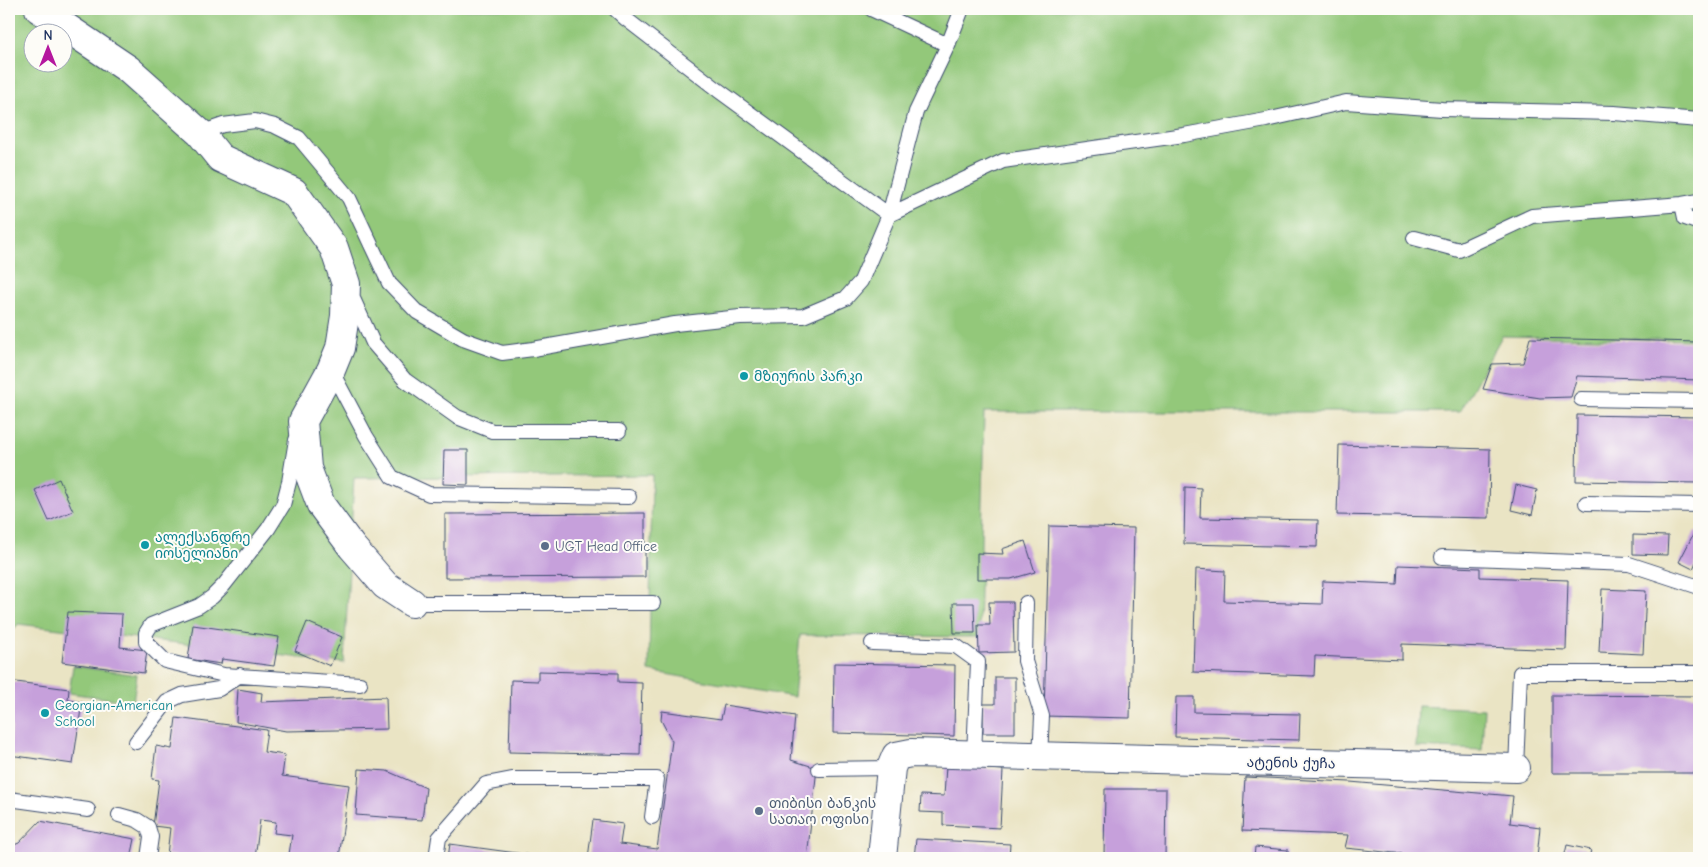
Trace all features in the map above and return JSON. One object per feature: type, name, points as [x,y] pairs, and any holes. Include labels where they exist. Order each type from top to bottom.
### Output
[{"type":"street","points":[[38,9],[128,70],[200,133],[220,158],[294,192],[334,248],[346,284],[345,316],[340,348],[331,370],[303,421],[307,468],[321,505],[369,568],[386,586],[412,603]]},
{"type":"street","name":"ატენის ქუჩა","points":[[890,768],[896,756],[911,753],[1516,768]]},
{"type":"street","points":[[882,858],[890,768]]},
{"type":"lane","points":[[615,9],[718,90],[889,215]]},
{"type":"lane","points":[[871,9],[948,45]]},
{"type":"lane","points":[[200,133],[223,126],[255,121],[275,126],[299,138],[349,198],[389,283],[417,312],[463,340],[502,353],[532,350],[675,324],[740,317],[803,316],[846,298],[861,281],[889,215],[916,112],[948,45],[962,9]]},
{"type":"lane","points":[[889,215],[1004,161],[1184,135],[1266,120],[1346,102],[1442,109],[1614,113],[1699,120]]},
{"type":"lane","points":[[1414,238],[1459,250],[1532,216],[1699,201]]},
{"type":"lane","points":[[1682,204],[1685,218],[1699,223]]},
{"type":"lane","points":[[346,284],[373,343],[405,380],[457,416],[492,431],[619,431]]},
{"type":"lane","points":[[331,370],[366,436],[392,477],[428,494],[629,497]]},
{"type":"lane","points":[[1581,399],[1699,401]]},
{"type":"lane","points":[[303,421],[294,446],[289,482],[282,505],[268,529],[224,586],[199,606],[151,625],[146,633],[146,642],[165,661],[224,674],[360,684]]},
{"type":"lane","points":[[1586,503],[1699,505]]},
{"type":"lane","points":[[1442,557],[1629,564],[1699,587]]},
{"type":"lane","points":[[412,603],[653,603]]},
{"type":"lane","points":[[1026,603],[1025,661],[1042,716],[1040,757]]},
{"type":"lane","points":[[872,643],[956,646],[978,662],[974,755]]},
{"type":"lane","name":"ატენის ქუჩა","points":[[1516,768],[1520,673],[1699,673]]},
{"type":"lane","points":[[136,742],[167,702],[182,695],[219,689],[240,676]]},
{"type":"lane","points":[[820,769],[890,768]]},
{"type":"lane","points":[[436,858],[439,838],[486,784],[512,779],[657,779],[652,817]]},
{"type":"lane","points":[[9,799],[88,810]]},
{"type":"lane","points":[[119,815],[137,820],[148,827],[150,837],[148,858]]},
{"type":"green space","name":"მზიურის პარკი","points":[[9,9],[1699,9],[1699,340],[1502,336],[1460,412],[984,412],[979,637],[800,635],[794,697],[649,671],[652,475],[354,478],[344,663],[18,624],[9,637]]},
{"type":"green space","points":[[73,666],[137,675],[133,702],[69,693]]},
{"type":"green space","points":[[1418,706],[1484,709],[1482,750],[1416,747]]},
{"type":"building","points":[[1530,338],[1699,342],[1699,380],[1577,376],[1571,397],[1540,398],[1483,389],[1492,364],[1523,363]]},
{"type":"building","points":[[1577,415],[1699,417],[1699,483],[1576,481]]},
{"type":"building","points":[[1339,445],[1490,449],[1489,518],[1337,515]]},
{"type":"building","points":[[444,450],[468,450],[468,485],[443,484]]},
{"type":"building","points":[[59,479],[73,511],[49,521],[35,490]]},
{"type":"building","points":[[1516,485],[1537,490],[1532,515],[1511,510]]},
{"type":"building","points":[[1185,487],[1201,488],[1200,518],[1318,520],[1317,547],[1184,544]]},
{"type":"building","name":"UGT Head Office","points":[[645,513],[645,577],[445,578],[445,514]]},
{"type":"building","points":[[1049,526],[1134,528],[1130,718],[1044,716]]},
{"type":"building","points":[[1695,531],[1699,533],[1699,564],[1696,562],[1693,569],[1679,562]]},
{"type":"building","points":[[1633,535],[1668,536],[1667,555],[1633,554]]},
{"type":"building","points":[[1025,541],[1035,572],[1011,579],[977,579],[977,553],[1003,554],[1002,549]]},
{"type":"building","points":[[1398,565],[1480,568],[1480,577],[1568,580],[1566,650],[1402,644],[1402,660],[1315,656],[1314,676],[1193,672],[1196,569],[1225,571],[1224,601],[1322,604],[1323,581],[1397,584]]},
{"type":"building","points":[[1602,589],[1646,591],[1643,654],[1599,652]]},
{"type":"building","points":[[989,602],[1013,602],[1014,652],[979,653],[978,625],[990,625]]},
{"type":"building","points":[[953,603],[974,603],[975,633],[954,633]]},
{"type":"building","points":[[68,612],[122,614],[120,647],[147,650],[144,673],[62,662]]},
{"type":"building","points":[[307,622],[342,637],[330,666],[295,651]]},
{"type":"building","points":[[193,625],[279,637],[274,666],[222,659],[221,664],[188,659]]},
{"type":"building","points":[[834,663],[955,665],[954,736],[833,733]]},
{"type":"building","points":[[538,671],[618,673],[618,682],[642,683],[640,755],[509,752],[511,680],[538,681]]},
{"type":"building","points":[[995,677],[1015,677],[1015,733],[983,733],[983,704],[995,704]]},
{"type":"building","name":"Georgian-American School","points":[[9,681],[69,689],[68,700],[82,702],[73,764],[9,755],[12,725],[9,725]]},
{"type":"building","points":[[238,689],[262,693],[261,702],[386,697],[387,729],[286,731],[236,722]]},
{"type":"building","points":[[1552,695],[1699,696],[1699,773],[1552,773]]},
{"type":"building","points":[[1176,697],[1194,697],[1194,712],[1300,714],[1299,740],[1175,737]]},
{"type":"building","name":"თიბისი ბანკის სათაო ოფისი","points":[[724,705],[795,716],[791,760],[817,768],[807,858],[588,858],[593,820],[623,824],[620,844],[657,849],[672,741],[661,720],[662,711],[721,719]]},
{"type":"building","points":[[176,718],[267,730],[264,752],[285,755],[282,776],[349,785],[339,858],[289,854],[292,835],[274,833],[276,822],[260,820],[255,858],[192,858],[167,855],[170,828],[153,826],[159,780],[152,779],[156,746],[172,749]]},
{"type":"building","points":[[946,766],[1003,770],[1000,828],[943,825],[943,813],[920,812],[921,795],[944,796]]},
{"type":"building","points":[[359,769],[387,771],[426,788],[422,820],[356,815]]},
{"type":"building","points":[[1245,777],[1350,782],[1513,796],[1510,823],[1540,827],[1537,858],[1445,858],[1345,848],[1348,835],[1242,831]]},
{"type":"building","points":[[1105,789],[1166,789],[1165,858],[1104,858]]},
{"type":"building","points":[[40,821],[135,839],[131,858],[9,858],[9,847],[19,843]]},
{"type":"building","points":[[916,839],[1010,844],[1009,858],[914,858]]},
{"type":"building","points":[[450,844],[546,857],[546,858],[448,858]]},
{"type":"building","points":[[1567,845],[1591,850],[1589,858],[1564,858]]},
{"type":"building","points":[[1255,847],[1288,850],[1288,858],[1254,858]]},
{"type":"place","name":"მზიურის პარკი","points":[[744,376]]},
{"type":"place","name":"ალექსანდრე იოსელიანი","points":[[145,545]]},
{"type":"place","name":"UGT Head Office","points":[[545,546]]},
{"type":"place","name":"Georgian-American School","points":[[45,713]]},
{"type":"place","name":"თიბისი ბანკის სათაო ოფისი","points":[[759,811]]}]
